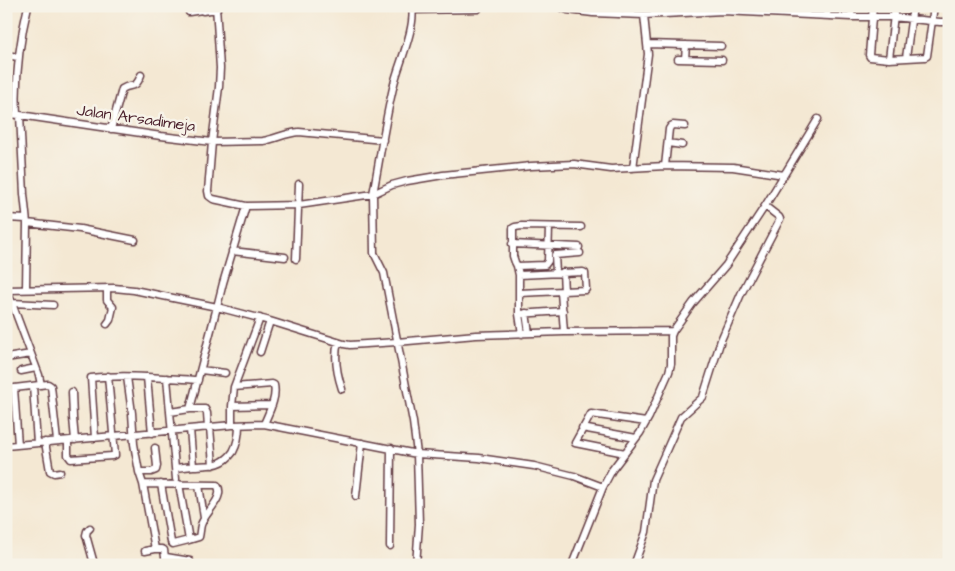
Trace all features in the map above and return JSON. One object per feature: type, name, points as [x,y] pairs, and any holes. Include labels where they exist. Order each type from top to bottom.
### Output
[{"type":"street","points":[[26,289],[26,221],[16,78],[28,6]]},
{"type":"street","points":[[558,6],[568,10],[593,13],[644,15],[723,11],[893,17],[949,22]]},
{"type":"street","points":[[806,15],[807,6]]},
{"type":"street","points":[[827,16],[828,6]]},
{"type":"street","points":[[851,17],[852,6]]},
{"type":"street","points":[[873,6],[869,55],[870,57],[889,59],[927,56],[934,6]]},
{"type":"street","points":[[889,59],[895,6]]},
{"type":"street","points":[[906,58],[913,6]]},
{"type":"street","points":[[189,12],[202,8],[216,8],[219,78],[212,142],[263,141],[299,132],[383,140]]},
{"type":"street","points":[[416,565],[419,524],[417,454],[413,422],[384,273],[374,253],[373,194],[394,86],[408,39],[413,15],[412,8],[478,9]]},
{"type":"street","points":[[633,168],[648,54],[644,15]]},
{"type":"street","points":[[647,44],[721,46]]},
{"type":"street","points":[[686,45],[682,59],[722,60]]},
{"type":"street","points":[[6,56],[18,57]]},
{"type":"street","points":[[111,129],[122,89],[135,85],[141,75]]},
{"type":"street","name":"Jalan Arsadimeja","points":[[6,114],[212,142],[209,196],[213,199],[246,206]]},
{"type":"street","points":[[572,565],[603,487],[612,470],[646,422],[669,372],[671,364],[671,336],[673,331],[693,303],[726,265],[818,120]]},
{"type":"street","points":[[665,166],[669,130],[673,124],[685,126]]},
{"type":"street","points":[[668,143],[682,144]]},
{"type":"street","points":[[190,409],[232,251],[246,206],[299,205],[373,194],[392,185],[443,175],[483,170],[574,164],[611,169],[665,166],[733,167],[784,175]]},
{"type":"street","points":[[296,259],[299,184]]},
{"type":"street","points":[[634,565],[646,532],[652,486],[661,462],[681,417],[703,397],[727,325],[780,219],[765,206]]},
{"type":"street","points":[[6,218],[80,229],[136,240]]},
{"type":"street","points":[[525,334],[519,293],[519,275],[513,259],[514,228],[522,226],[581,227]]},
{"type":"street","points":[[517,266],[546,264],[548,261],[549,227]]},
{"type":"street","points":[[512,244],[580,250],[554,255],[560,273],[563,292],[564,332]]},
{"type":"street","points":[[232,251],[285,257]]},
{"type":"street","points":[[519,275],[585,273],[586,289],[563,292],[519,293]]},
{"type":"street","points":[[41,385],[7,290],[107,288],[134,290],[217,307],[344,344],[354,345],[476,335],[673,331]]},
{"type":"street","points":[[107,288],[107,300],[112,307],[110,320],[107,324]]},
{"type":"street","points":[[12,303],[53,305]]},
{"type":"street","points":[[522,314],[563,311]]},
{"type":"street","points":[[175,468],[213,465],[228,458],[235,448],[239,439],[232,406],[234,387],[260,318]]},
{"type":"street","points":[[260,352],[270,321]]},
{"type":"street","points":[[338,342],[336,352],[337,367],[342,389]]},
{"type":"street","points":[[6,358],[31,354]]},
{"type":"street","points":[[22,371],[36,368]]},
{"type":"street","points":[[201,370],[225,372]]},
{"type":"street","points":[[68,440],[68,455],[71,459],[112,456],[115,453],[108,376]]},
{"type":"street","points":[[95,438],[91,378],[128,376],[198,380]]},
{"type":"street","points":[[128,376],[133,435],[155,549]]},
{"type":"street","points":[[147,377],[152,433]]},
{"type":"street","points":[[167,378],[175,468],[189,540]]},
{"type":"street","points":[[6,389],[48,384],[51,387],[57,441]]},
{"type":"street","points":[[234,387],[272,384],[274,386],[272,406],[264,424]]},
{"type":"street","points":[[33,386],[37,443]]},
{"type":"street","points":[[14,388],[18,445]]},
{"type":"street","points":[[72,392],[76,440]]},
{"type":"street","points":[[232,406],[272,406]]},
{"type":"street","points":[[170,412],[205,409],[213,465]]},
{"type":"street","points":[[624,453],[575,444],[591,414],[646,422]]},
{"type":"street","points":[[6,446],[209,427],[264,424],[417,454],[479,458],[534,466],[574,476],[603,487]]},
{"type":"street","points":[[582,428],[636,438]]},
{"type":"street","points":[[190,429],[193,466]]},
{"type":"street","points":[[45,442],[50,471],[54,473],[60,472]]},
{"type":"street","points":[[356,496],[362,443]]},
{"type":"street","points":[[139,472],[156,470],[155,448]]},
{"type":"street","points":[[390,546],[392,448]]},
{"type":"street","points":[[143,484],[178,482],[217,485],[220,490],[218,497],[201,524],[199,537],[173,544],[170,542],[161,484]]},
{"type":"street","points":[[199,485],[204,518]]},
{"type":"street","points":[[87,565],[93,560],[86,535],[90,528]]},
{"type":"street","points":[[145,551],[162,549],[164,550],[166,561],[190,562]]}]
